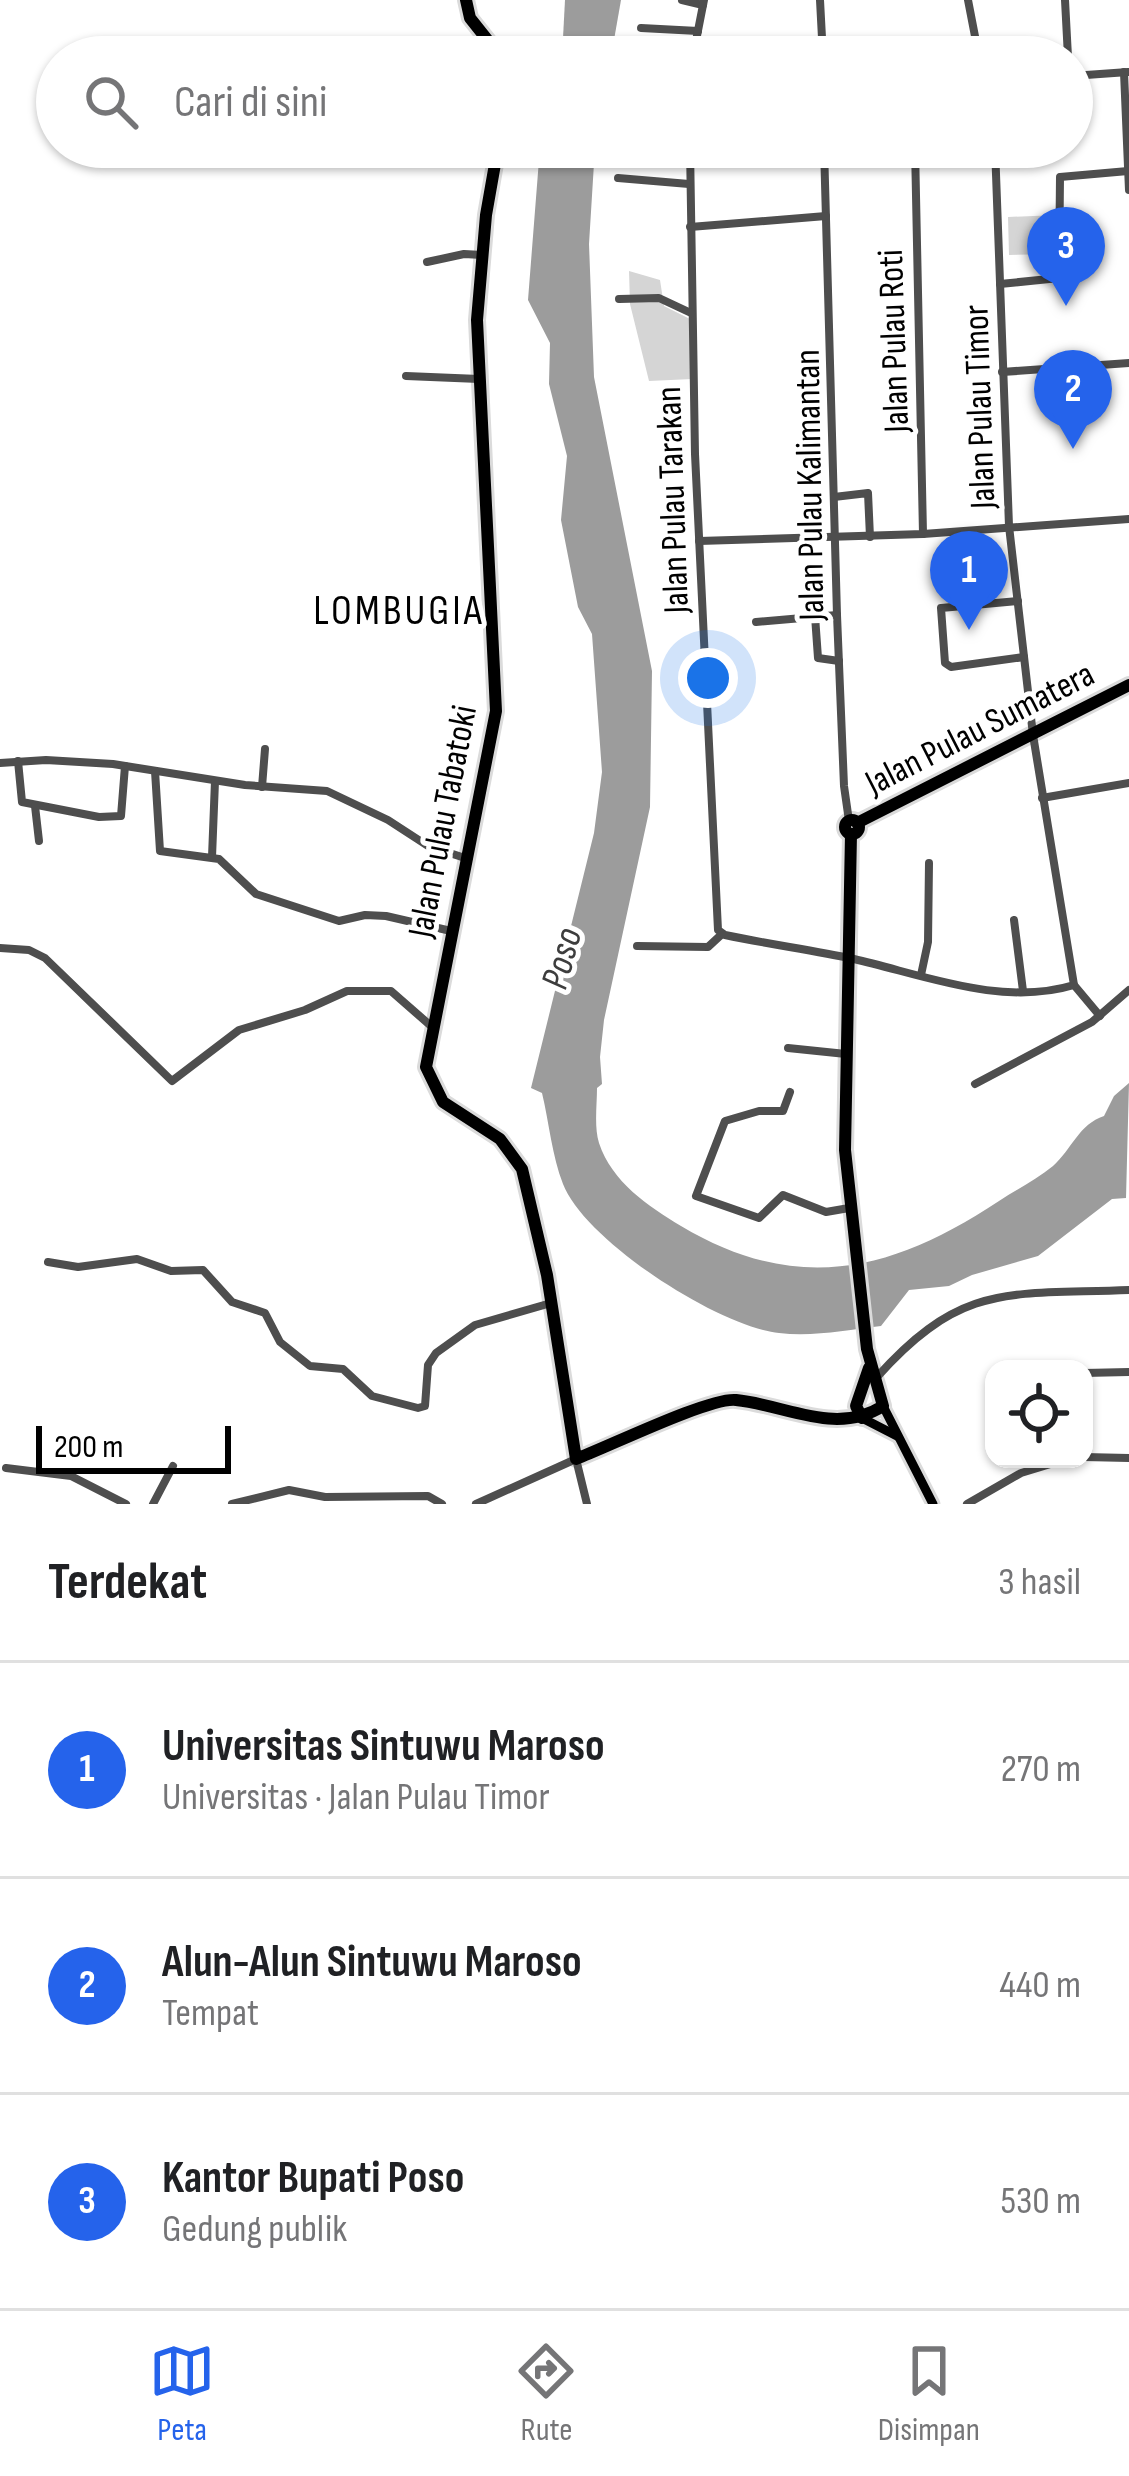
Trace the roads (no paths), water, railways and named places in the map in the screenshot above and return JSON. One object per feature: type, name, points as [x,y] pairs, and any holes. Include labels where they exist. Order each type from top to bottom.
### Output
[{"type":"highway","points":[[466,0],[470,18],[484,36]]},
{"type":"highway","name":"Jalan Pulau Tabatoki","points":[[495,168],[477,304],[496,711],[426,1066],[439,1098],[500,1138],[522,1169],[551,1303],[576,1459]]},
{"type":"highway","name":"Jalan Pulau Sumatera","points":[[852,826],[1129,685]]},
{"type":"highway","points":[[576,1459],[724,1400],[845,1420],[859,1412],[876,1386],[849,1212],[846,1054],[852,826]]},
{"type":"highway","points":[[859,1412],[876,1386]]},
{"type":"main road","points":[[876,1386],[933,1504]]},
{"type":"main road","points":[[859,1412],[897,1436]]},
{"type":"street","points":[[682,0],[703,3],[697,36]]},
{"type":"street","points":[[820,0],[822,36]]},
{"type":"street","points":[[968,0],[975,36]]},
{"type":"street","points":[[1065,0],[1067,36]]},
{"type":"street","points":[[641,28],[698,32]]},
{"type":"street","points":[[1093,74],[1126,72],[1129,190]]},
{"type":"street","name":"Jalan Pulau Tarakan","points":[[689,168],[712,866],[716,927],[722,934]]},
{"type":"street","name":"Jalan Pulau Kalimantan","points":[[825,168],[837,614],[852,826]]},
{"type":"street","name":"Jalan Pulau Roti","points":[[915,168],[923,534]]},
{"type":"street","name":"Jalan Pulau Timor","points":[[996,168],[1009,526],[1033,735],[1074,985]]},
{"type":"street","points":[[1000,284],[1059,278],[1060,178],[1128,171]]},
{"type":"street","points":[[618,178],[689,184]]},
{"type":"street","points":[[690,226],[826,216]]},
{"type":"street","points":[[427,262],[461,254],[482,255]]},
{"type":"street","points":[[619,299],[659,298],[692,314]]},
{"type":"street","points":[[1002,372],[1129,363]]},
{"type":"street","points":[[406,376],[479,379]]},
{"type":"street","points":[[834,496],[868,493],[870,536]]},
{"type":"street","points":[[699,541],[923,534],[1129,519]]},
{"type":"street","points":[[1018,601],[941,608],[945,663],[949,668],[1024,657]]},
{"type":"street","points":[[756,622],[837,614]]},
{"type":"street","points":[[815,616],[818,658],[839,661]]},
{"type":"street","points":[[262,787],[266,749]]},
{"type":"street","points":[[18,760],[19,799],[35,806],[118,818],[125,766]]},
{"type":"street","points":[[0,763],[125,766],[333,793],[428,846],[465,858]]},
{"type":"street","points":[[155,771],[160,850],[212,857],[225,863],[259,896],[339,921],[361,915],[386,916],[451,931]]},
{"type":"street","points":[[212,857],[215,781]]},
{"type":"street","points":[[1042,798],[1129,783]]},
{"type":"street","points":[[35,806],[38,842]]},
{"type":"street","points":[[921,975],[928,942],[929,863]]},
{"type":"street","points":[[1014,920],[1023,991]]},
{"type":"street","points":[[637,946],[708,947],[722,934],[968,987],[1023,991],[1074,985],[1100,1016]]},
{"type":"street","points":[[0,948],[29,950],[45,958],[172,1081],[239,1030],[305,1010],[347,991],[391,991],[431,1026]]},
{"type":"street","points":[[975,1084],[1100,1016],[1129,990]]},
{"type":"street","points":[[788,1048],[846,1054]]},
{"type":"street","points":[[790,1092],[783,1111],[724,1121],[696,1196],[758,1218],[783,1196],[826,1212],[849,1212]]},
{"type":"street","points":[[48,1262],[78,1267],[137,1259],[171,1271],[203,1270],[232,1301],[265,1313],[280,1342],[310,1366],[343,1369],[372,1396],[418,1408],[425,1406],[428,1365],[436,1353],[475,1325],[551,1303]]},
{"type":"street","points":[[876,1386],[909,1342],[976,1301],[1007,1295],[1129,1290]]},
{"type":"street","points":[[1093,1373],[1129,1372]]},
{"type":"street","points":[[1093,1457],[1129,1457]]},
{"type":"street","points":[[476,1504],[576,1459],[587,1504]]},
{"type":"street","points":[[153,1504],[173,1466]]},
{"type":"street","points":[[6,1468],[71,1476],[126,1504]]},
{"type":"street","points":[[967,1504],[1037,1468]]},
{"type":"street","points":[[232,1504],[289,1490],[326,1500],[428,1496],[442,1504]]},
{"type":"place","name":"Kantor Bupati Poso","points":[[1066,306]]},
{"type":"place","name":"Alun-Alun Sintuwu Maroso","points":[[1073,449]]},
{"type":"place","name":"Universitas Sintuwu Maroso","points":[[969,630]]},
{"type":"district","name":"LOMBUGIA","points":[[399,609]]},
{"type":"water label","name":"Poso","points":[[560,958]]}]
